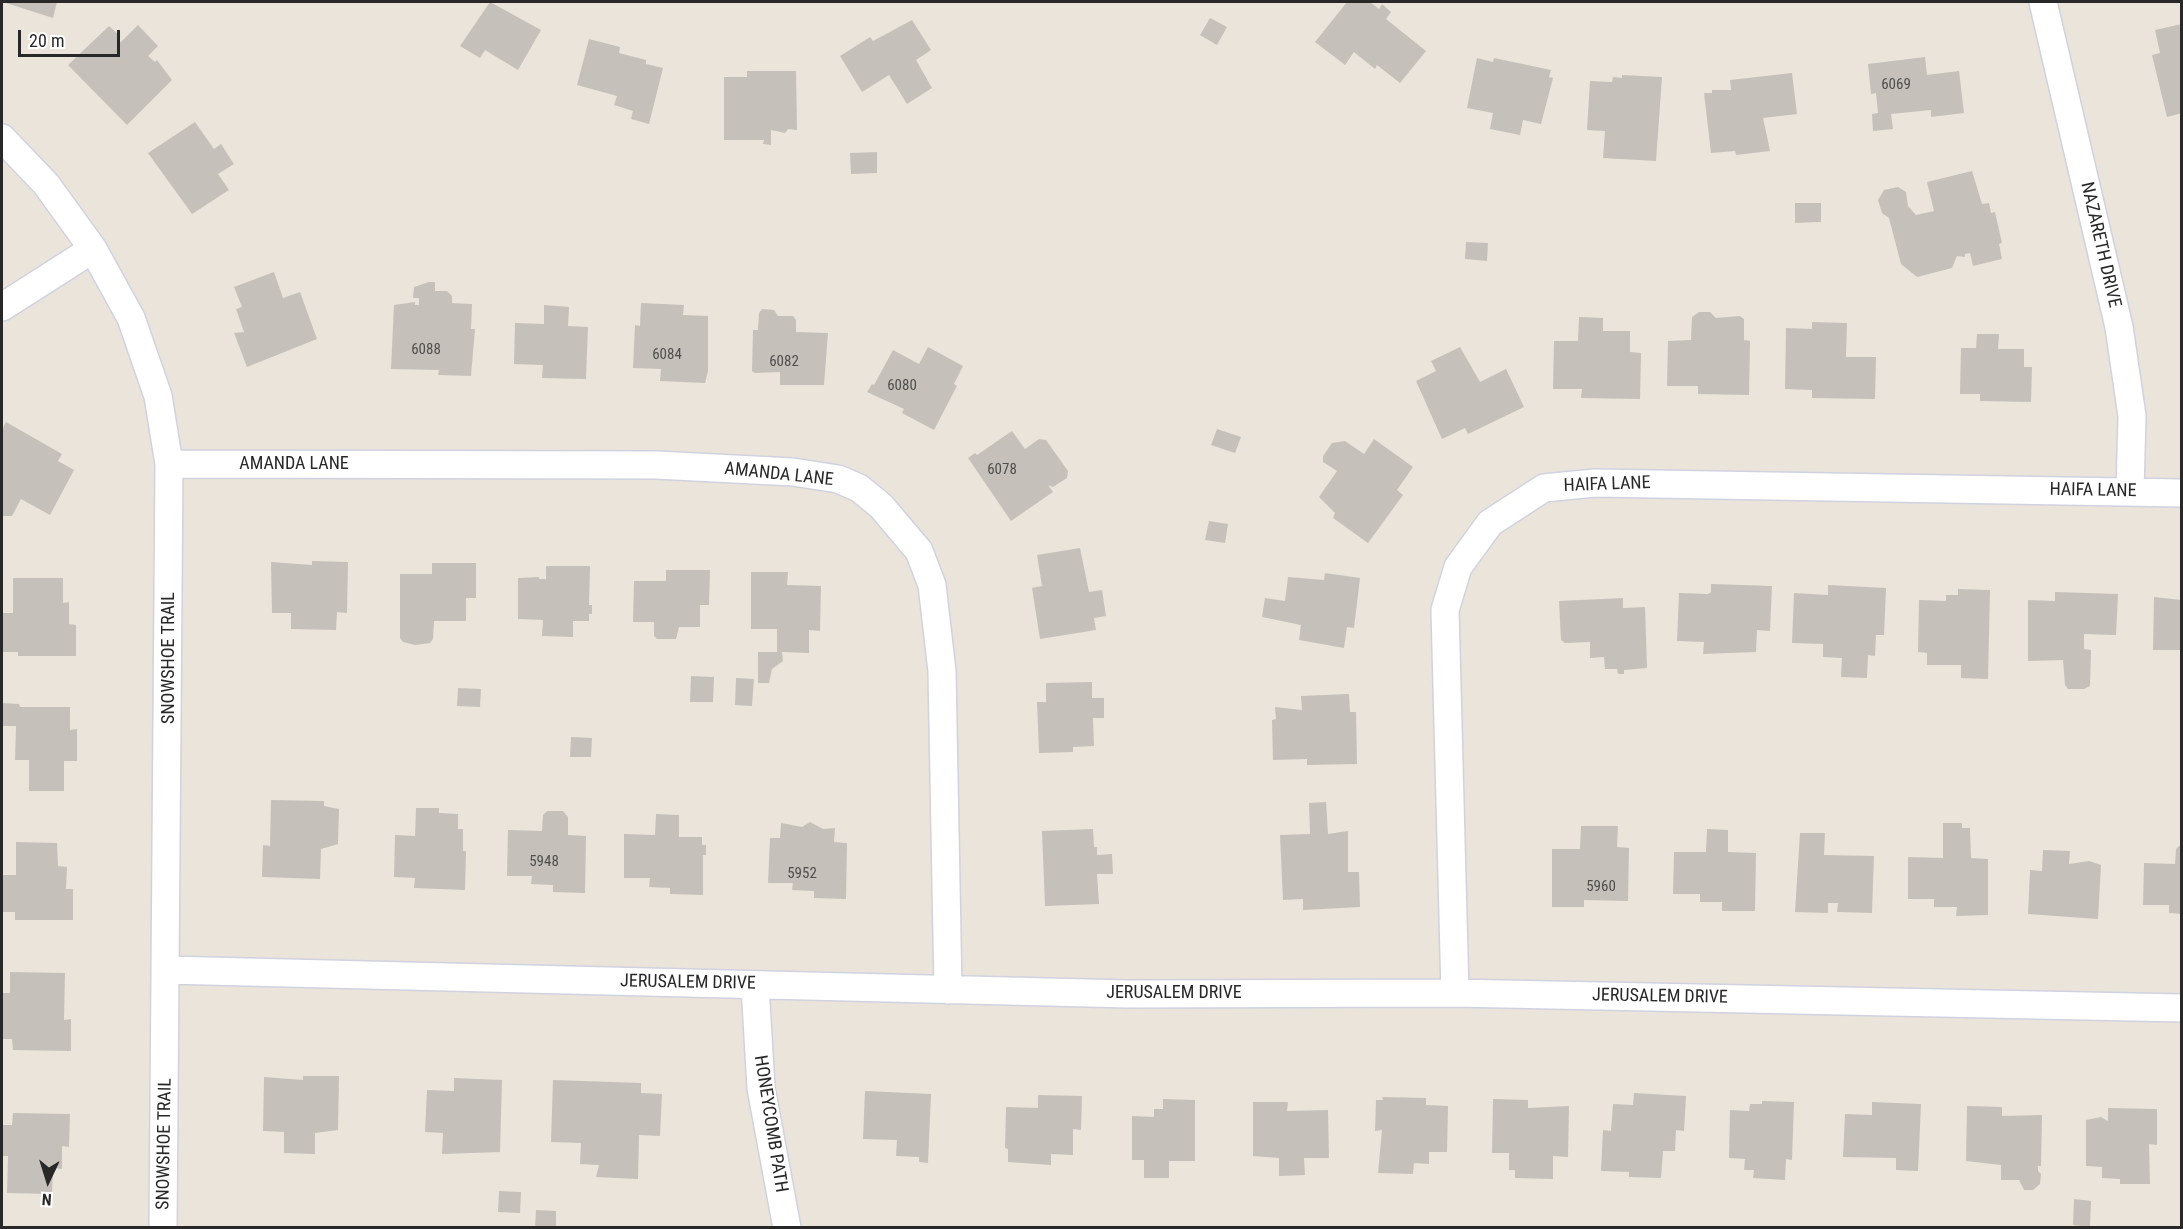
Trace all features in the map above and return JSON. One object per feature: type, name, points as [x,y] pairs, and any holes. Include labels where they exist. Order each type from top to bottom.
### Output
[{"type":"street","name":"NAZARETH DRIVE","points":[[2043,2],[2119,327],[2132,416],[2130,492]]},
{"type":"street","name":"SNOWSHOE TRAIL","points":[[2,138],[46,184],[93,249],[131,318],[158,396],[169,464],[167,970],[163,1227]]},
{"type":"street","points":[[2,308],[93,249]]},
{"type":"street","name":"AMANDA LANE","points":[[169,464],[656,465],[793,472],[838,479],[859,488],[880,506],[920,552],[932,585],[942,672],[948,990]]},
{"type":"street","name":"HAIFA LANE","points":[[1455,993],[1445,610],[1458,567],[1490,523],[1544,488],[1595,483],[2181,493]]},
{"type":"street","name":"JERUSALEM DRIVE","points":[[167,970],[1128,994],[1455,993],[2181,1008]]},
{"type":"street","name":"HONEYCOMB PATH","points":[[755,985],[761,1088],[787,1227]]},
{"type":"building","points":[[3,2],[57,2],[53,18]]},
{"type":"building","points":[[490,2],[541,30],[518,70],[485,50],[480,58],[460,46]]},
{"type":"building","points":[[1347,2],[1370,2],[1379,9],[1382,4],[1391,12],[1386,19],[1426,51],[1400,83],[1377,65],[1375,69],[1354,52],[1345,65],[1315,42]]},
{"type":"building","points":[[1210,18],[1227,27],[1217,45],[1200,35]]},
{"type":"building","points":[[912,20],[931,50],[916,60],[932,88],[907,104],[889,75],[862,92],[840,56],[870,37],[873,41]]},
{"type":"building","points":[[2182,24],[2182,113],[2167,117],[2152,55],[2160,53],[2155,30]]},
{"type":"building","points":[[138,25],[158,46],[148,56],[155,62],[157,60],[172,80],[127,125],[68,65],[109,26],[120,36],[117,39],[121,42]]},
{"type":"building","points":[[589,39],[620,47],[619,53],[646,60],[646,64],[663,68],[649,124],[631,119],[633,111],[614,105],[617,96],[577,85]]},
{"type":"building","points":[[1925,57],[1927,75],[1959,71],[1964,113],[1931,117],[1931,110],[1891,114],[1893,129],[1873,131],[1872,114],[1878,113],[1876,93],[1871,94],[1868,64]]},
{"type":"building","points":[[1477,58],[1493,62],[1494,58],[1551,70],[1549,77],[1553,78],[1541,124],[1523,120],[1520,135],[1490,129],[1493,113],[1467,108]]},
{"type":"building","points":[[747,71],[796,71],[797,130],[788,129],[785,133],[771,130],[771,145],[763,144],[764,140],[724,140],[724,77],[747,77]]},
{"type":"building","points":[[1792,73],[1797,114],[1763,118],[1770,151],[1736,155],[1735,151],[1711,153],[1704,93],[1712,93],[1712,90],[1731,90],[1730,80]]},
{"type":"building","points":[[1622,75],[1662,77],[1656,161],[1603,158],[1605,131],[1587,130],[1590,81],[1612,82],[1613,77],[1622,78]]},
{"type":"building","points":[[195,122],[214,149],[221,144],[234,164],[218,174],[229,190],[192,214],[148,153]]},
{"type":"building","points":[[877,152],[877,173],[851,174],[850,153]]},
{"type":"building","points":[[1972,171],[1982,204],[1989,203],[1991,213],[1995,212],[2002,243],[1999,244],[2002,259],[1973,266],[1970,253],[1965,254],[1965,257],[1957,256],[1952,268],[1917,277],[1901,264],[1889,218],[1882,213],[1878,200],[1884,190],[1898,187],[1906,192],[1908,206],[1916,215],[1934,211],[1927,182]]},
{"type":"building","points":[[1795,203],[1821,203],[1821,222],[1795,223]]},
{"type":"building","points":[[1466,242],[1488,243],[1487,261],[1465,259]]},
{"type":"building","points":[[274,272],[283,298],[300,292],[317,339],[247,367],[234,333],[244,332],[236,309],[242,307],[234,287]]},
{"type":"building","points":[[435,282],[435,291],[447,291],[452,296],[452,303],[472,304],[471,329],[475,329],[471,376],[438,375],[439,370],[391,369],[394,305],[415,302],[415,305],[419,305],[419,298],[413,298],[414,287]]},
{"type":"building","points":[[641,303],[684,305],[683,315],[708,316],[708,371],[705,383],[660,381],[661,369],[633,368],[635,325],[640,326]]},
{"type":"building","points":[[544,305],[569,307],[568,326],[588,327],[586,379],[542,378],[543,365],[514,364],[515,323],[544,324]]},
{"type":"building","points":[[762,309],[774,310],[778,316],[793,316],[796,320],[796,332],[828,333],[824,385],[780,385],[780,372],[755,373],[752,371],[753,330],[758,330],[759,313]]},
{"type":"building","points":[[1699,312],[1710,312],[1716,318],[1740,316],[1744,319],[1744,340],[1750,341],[1749,395],[1698,394],[1698,386],[1667,386],[1668,341],[1691,340],[1692,317]]},
{"type":"building","points":[[1579,317],[1603,318],[1603,331],[1630,331],[1630,352],[1641,353],[1640,399],[1581,398],[1582,389],[1553,389],[1554,341],[1578,341]]},
{"type":"building","points":[[1812,322],[1847,323],[1846,357],[1876,357],[1875,399],[1812,398],[1812,390],[1785,389],[1786,328],[1812,329]]},
{"type":"building","points":[[1977,334],[1999,334],[1998,349],[2024,349],[2024,367],[2032,367],[2031,402],[1980,401],[1980,394],[1960,394],[1961,348],[1976,348]]},
{"type":"building","points":[[928,347],[963,366],[954,384],[957,386],[934,430],[902,413],[904,409],[867,392],[872,384],[874,385],[893,350],[919,364]]},
{"type":"building","points":[[1460,347],[1480,382],[1506,369],[1524,407],[1468,434],[1465,428],[1442,439],[1416,381],[1436,371],[1431,361]]},
{"type":"building","points":[[6,422],[62,454],[58,461],[74,470],[50,515],[21,499],[12,516],[2,516],[2,430]]},
{"type":"building","points":[[1217,429],[1241,437],[1235,453],[1211,445]]},
{"type":"building","points":[[1012,431],[1025,449],[1039,439],[1046,440],[1068,471],[1067,478],[1053,487],[1048,485],[1053,492],[1011,521],[968,458],[975,453],[977,455]]},
{"type":"building","points":[[1374,439],[1413,467],[1397,490],[1403,495],[1368,543],[1333,518],[1335,513],[1319,497],[1337,471],[1323,462],[1323,456],[1332,443],[1345,441],[1364,454]]},
{"type":"building","points":[[1209,521],[1228,524],[1225,543],[1205,540]]},
{"type":"building","points":[[1080,548],[1089,592],[1102,590],[1106,616],[1094,618],[1096,630],[1040,639],[1032,588],[1042,586],[1037,555]]},
{"type":"building","points":[[312,561],[348,562],[347,613],[337,612],[336,630],[291,629],[291,613],[272,613],[271,562],[312,565]]},
{"type":"building","points":[[432,563],[476,563],[476,598],[466,598],[466,621],[434,621],[433,639],[430,643],[415,645],[403,642],[400,638],[400,574],[432,574]]},
{"type":"building","points":[[546,566],[590,566],[589,605],[592,605],[592,614],[589,614],[589,621],[573,621],[573,637],[542,636],[543,620],[518,619],[518,578],[546,579]]},
{"type":"building","points":[[666,570],[710,570],[709,605],[700,605],[700,627],[679,627],[676,639],[657,639],[654,636],[654,622],[633,622],[634,581],[666,581]]},
{"type":"building","points":[[751,572],[788,572],[787,585],[821,586],[820,631],[809,630],[809,653],[782,652],[783,661],[772,669],[769,683],[758,683],[758,652],[777,652],[777,629],[751,629]]},
{"type":"building","points":[[1325,573],[1360,578],[1354,628],[1347,627],[1344,648],[1299,640],[1301,625],[1262,617],[1265,598],[1285,601],[1288,577],[1324,580]]},
{"type":"building","points":[[13,578],[63,578],[63,603],[69,602],[69,624],[76,625],[76,656],[18,656],[18,652],[2,652],[3,613],[13,613]]},
{"type":"building","points":[[1711,584],[1772,586],[1770,631],[1757,630],[1756,652],[1703,654],[1704,642],[1677,641],[1679,593],[1708,594],[1711,592]]},
{"type":"building","points":[[1828,585],[1886,588],[1884,635],[1876,635],[1875,656],[1868,655],[1867,678],[1841,677],[1842,658],[1823,657],[1823,644],[1792,643],[1794,593],[1828,595]]},
{"type":"building","points":[[1958,589],[1990,590],[1988,679],[1961,678],[1961,665],[1927,665],[1927,653],[1918,652],[1919,600],[1946,601],[1946,595],[1958,595]]},
{"type":"building","points":[[2055,592],[2118,594],[2116,635],[2084,634],[2084,649],[2091,650],[2090,686],[2084,689],[2068,689],[2065,685],[2063,660],[2028,661],[2028,600],[2055,601]]},
{"type":"building","points":[[2154,597],[2182,600],[2182,650],[2153,650]]},
{"type":"building","points":[[1623,598],[1623,608],[1645,607],[1647,668],[1624,670],[1624,674],[1618,674],[1617,669],[1605,669],[1604,657],[1590,658],[1590,642],[1565,643],[1561,640],[1559,601]]},
{"type":"building","points":[[691,676],[714,677],[713,702],[690,702]]},
{"type":"building","points":[[736,678],[754,679],[752,706],[735,705]]},
{"type":"building","points":[[1092,682],[1092,698],[1104,698],[1104,718],[1093,718],[1094,746],[1073,747],[1073,752],[1039,753],[1037,702],[1046,702],[1046,683]]},
{"type":"building","points":[[458,688],[481,689],[480,707],[457,706]]},
{"type":"building","points":[[1349,694],[1350,712],[1356,712],[1357,764],[1307,765],[1307,759],[1273,760],[1272,720],[1276,719],[1275,707],[1302,710],[1301,696]]},
{"type":"building","points":[[2,703],[19,704],[20,707],[70,707],[70,730],[77,729],[77,761],[64,761],[64,791],[29,791],[29,760],[15,760],[16,726],[2,726]]},
{"type":"building","points":[[571,737],[592,738],[591,757],[570,757]]},
{"type":"building","points":[[271,800],[324,801],[324,806],[339,809],[338,844],[321,849],[320,879],[262,877],[263,845],[270,846]]},
{"type":"building","points":[[1326,802],[1328,834],[1348,831],[1348,872],[1359,872],[1360,907],[1303,910],[1303,899],[1283,900],[1280,835],[1310,834],[1309,803]]},
{"type":"building","points":[[416,808],[439,808],[439,813],[458,814],[458,829],[463,829],[463,851],[466,851],[465,890],[414,888],[415,878],[394,877],[395,835],[415,836]]},
{"type":"building","points":[[547,811],[563,811],[568,817],[568,835],[586,836],[585,893],[553,892],[553,885],[531,884],[532,876],[507,876],[508,830],[542,831],[543,815]]},
{"type":"building","points":[[656,814],[679,815],[679,837],[702,837],[702,845],[706,845],[706,855],[703,855],[703,895],[670,894],[670,888],[649,887],[650,878],[624,878],[624,834],[655,835]]},
{"type":"building","points":[[810,822],[823,829],[835,828],[834,842],[847,843],[846,899],[814,898],[814,891],[792,890],[793,883],[768,883],[770,838],[780,838],[781,823],[802,827]]},
{"type":"building","points":[[1943,823],[1962,823],[1962,828],[1970,828],[1971,858],[1988,859],[1988,915],[1956,916],[1957,907],[1934,907],[1934,899],[1908,899],[1908,857],[1943,858]]},
{"type":"building","points":[[1581,826],[1618,826],[1617,847],[1629,848],[1628,901],[1584,900],[1584,907],[1552,907],[1552,849],[1580,849]]},
{"type":"building","points":[[1093,829],[1097,855],[1112,854],[1113,874],[1097,874],[1099,904],[1045,906],[1042,831]]},
{"type":"building","points":[[1707,829],[1728,830],[1728,852],[1756,853],[1755,911],[1722,911],[1722,902],[1700,902],[1700,894],[1673,894],[1674,852],[1706,852]]},
{"type":"building","points":[[1800,833],[1825,833],[1824,855],[1874,856],[1872,913],[1837,912],[1838,903],[1828,903],[1828,913],[1795,912]]},
{"type":"building","points":[[16,842],[57,843],[58,866],[67,867],[66,889],[73,889],[73,920],[15,920],[15,912],[2,912],[2,875],[16,875]]},
{"type":"building","points":[[2182,846],[2182,914],[2169,913],[2169,905],[2143,905],[2144,863],[2175,864],[2176,849]]},
{"type":"building","points":[[2043,850],[2070,851],[2069,864],[2089,861],[2101,865],[2098,919],[2028,914],[2030,870],[2042,871]]},
{"type":"building","points":[[10,972],[65,973],[64,1020],[71,1019],[71,1051],[13,1050],[12,1039],[2,1039],[2,993],[10,993]]},
{"type":"building","points":[[303,1076],[339,1076],[338,1130],[315,1133],[315,1154],[284,1153],[284,1132],[263,1131],[264,1077],[303,1080]]},
{"type":"building","points":[[454,1078],[502,1080],[500,1152],[442,1154],[443,1133],[425,1132],[427,1090],[454,1091]]},
{"type":"building","points":[[553,1080],[641,1083],[641,1093],[662,1094],[660,1136],[639,1135],[638,1179],[596,1177],[599,1165],[580,1164],[581,1143],[551,1142]]},
{"type":"building","points":[[865,1091],[931,1094],[928,1163],[919,1162],[919,1157],[896,1156],[897,1140],[863,1139]]},
{"type":"building","points":[[1634,1093],[1686,1096],[1684,1131],[1676,1130],[1675,1151],[1663,1151],[1661,1178],[1629,1177],[1629,1172],[1601,1171],[1603,1130],[1611,1131],[1613,1104],[1633,1105]]},
{"type":"building","points":[[1038,1095],[1082,1096],[1081,1130],[1073,1129],[1073,1155],[1051,1154],[1051,1165],[1008,1162],[1008,1149],[1005,1148],[1006,1107],[1038,1108]]},
{"type":"building","points":[[1382,1097],[1426,1098],[1426,1105],[1448,1106],[1447,1152],[1429,1152],[1429,1164],[1414,1163],[1413,1174],[1378,1173],[1382,1130],[1375,1131],[1376,1100],[1383,1100]]},
{"type":"building","points":[[1163,1099],[1195,1100],[1195,1161],[1169,1161],[1169,1178],[1144,1178],[1144,1160],[1132,1160],[1132,1116],[1154,1117],[1154,1109],[1163,1109]]},
{"type":"building","points":[[1493,1099],[1528,1100],[1528,1108],[1569,1106],[1568,1157],[1553,1156],[1553,1179],[1515,1178],[1515,1170],[1509,1170],[1509,1153],[1492,1153]]},
{"type":"building","points":[[1762,1101],[1794,1102],[1792,1160],[1786,1159],[1785,1180],[1753,1178],[1754,1170],[1744,1170],[1745,1159],[1729,1158],[1730,1110],[1749,1111],[1750,1104],[1762,1104]]},
{"type":"building","points":[[1253,1102],[1288,1102],[1287,1111],[1328,1110],[1329,1158],[1304,1158],[1305,1175],[1279,1176],[1279,1158],[1253,1156]]},
{"type":"building","points":[[1872,1102],[1921,1104],[1918,1171],[1896,1170],[1896,1158],[1843,1157],[1845,1114],[1872,1115]]},
{"type":"building","points":[[1967,1106],[2002,1107],[2002,1116],[2042,1115],[2041,1166],[2038,1166],[2041,1174],[2040,1184],[2033,1190],[2024,1190],[2019,1180],[2001,1180],[2001,1165],[1966,1161]]},
{"type":"building","points":[[2108,1108],[2157,1109],[2157,1145],[2149,1144],[2150,1184],[2120,1184],[2120,1179],[2102,1178],[2102,1167],[2086,1166],[2086,1120],[2101,1117],[2108,1121]]},
{"type":"building","points":[[13,1113],[70,1114],[69,1147],[62,1146],[62,1169],[53,1168],[52,1194],[7,1193],[8,1156],[2,1156],[2,1125],[12,1125]]},
{"type":"building","points":[[499,1191],[521,1192],[520,1213],[498,1212]]},
{"type":"building","points":[[2074,1199],[2091,1201],[2090,1227],[2073,1225]]},
{"type":"building","points":[[536,1210],[556,1211],[556,1228],[535,1228]]}]
